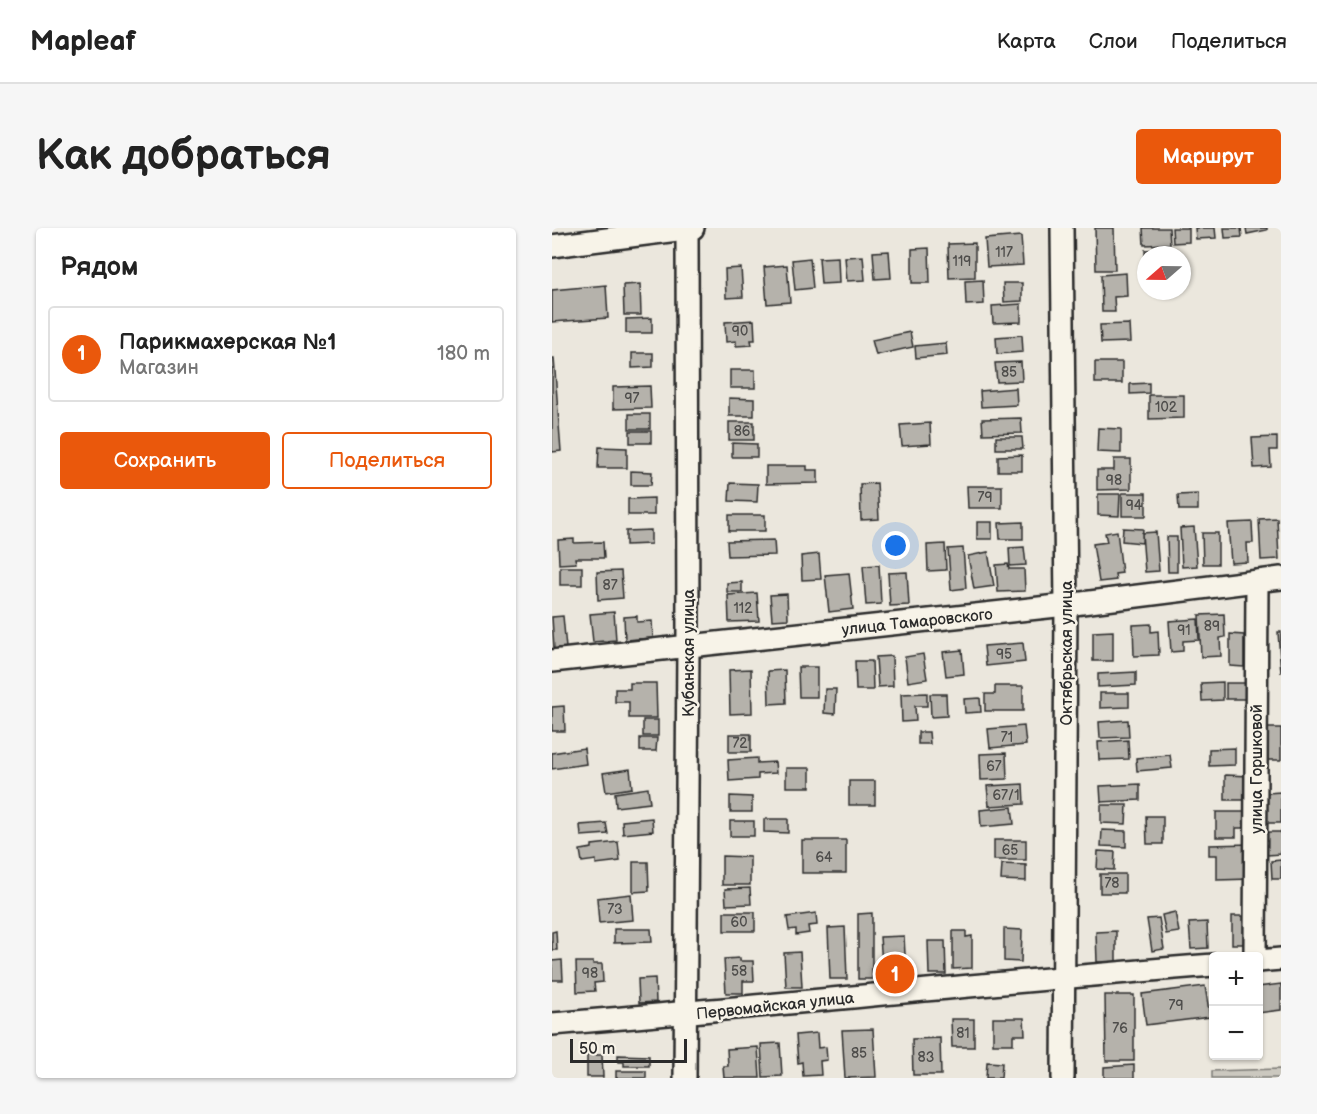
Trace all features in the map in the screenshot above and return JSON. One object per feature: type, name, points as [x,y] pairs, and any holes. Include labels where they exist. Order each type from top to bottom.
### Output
[{"type":"street","points":[[552,246],[689,228]]},
{"type":"street","name":"Кубанская улица","points":[[685,1078],[689,228]]},
{"type":"street","name":"Октябрьская улица","points":[[1062,228],[1066,605],[1063,1078]]},
{"type":"street","name":"улица Тамаровского","points":[[552,661],[1066,605],[1281,578]]},
{"type":"street","name":"улица Горшковой","points":[[1255,952],[1257,581]]},
{"type":"street","points":[[1263,961],[1281,959]]},
{"type":"street","name":"Первомайская улица","points":[[552,1024],[685,1014],[1065,976],[1209,965]]},
{"type":"shaded area","points":[[1281,1069],[1281,1078],[1212,1078],[1212,1071]]},
{"type":"building","points":[[1095,228],[1114,228],[1115,270],[1096,270]]},
{"type":"building","points":[[1143,228],[1169,228],[1170,244],[1144,245]]},
{"type":"building","points":[[1172,228],[1189,228],[1189,242],[1173,243]]},
{"type":"building","points":[[1195,228],[1215,228],[1216,238],[1196,239]]},
{"type":"building","points":[[1224,228],[1241,228],[1242,237],[1225,238]]},
{"type":"building","points":[[1246,228],[1267,228],[1267,230],[1247,234]]},
{"type":"building","points":[[1021,236],[1023,265],[987,267],[985,239]]},
{"type":"building","points":[[975,243],[975,277],[949,278],[948,244]]},
{"type":"building","points":[[929,248],[930,283],[912,283],[912,249]]},
{"type":"building","points":[[889,251],[891,278],[875,279],[873,252]]},
{"type":"building","points":[[863,256],[865,280],[847,281],[845,257]]},
{"type":"building","points":[[838,257],[839,283],[821,284],[819,258]]},
{"type":"building","points":[[810,258],[813,288],[795,290],[792,260]]},
{"type":"building","points":[[787,265],[790,302],[767,304],[764,267]]},
{"type":"building","points":[[741,268],[743,297],[726,298],[725,269]]},
{"type":"building","points":[[1126,273],[1127,296],[1114,297],[1115,312],[1102,312],[1101,275]]},
{"type":"building","points":[[983,280],[984,304],[966,305],[965,281]]},
{"type":"building","points":[[1003,283],[1022,283],[1022,301],[1004,302]]},
{"type":"building","points":[[640,284],[641,315],[624,315],[623,285]]},
{"type":"building","points":[[606,285],[608,318],[552,322],[552,290]]},
{"type":"building","points":[[1021,304],[1021,322],[993,323],[992,306]]},
{"type":"building","points":[[652,318],[652,333],[626,333],[626,319]]},
{"type":"building","points":[[754,320],[755,340],[751,340],[752,345],[736,346],[736,341],[726,342],[725,322]]},
{"type":"building","points":[[1129,324],[1130,342],[1101,343],[1100,325]]},
{"type":"building","points":[[910,332],[913,347],[876,355],[872,340]]},
{"type":"building","points":[[1022,335],[1023,352],[997,354],[996,337]]},
{"type":"building","points":[[946,343],[947,355],[916,358],[915,346]]},
{"type":"building","points":[[632,353],[653,353],[653,367],[632,368]]},
{"type":"building","points":[[552,358],[554,358],[561,451],[552,452]]},
{"type":"building","points":[[1021,362],[1022,381],[997,382],[995,363]]},
{"type":"building","points":[[1095,362],[1122,362],[1122,383],[1095,383]]},
{"type":"building","points":[[730,370],[755,370],[755,388],[730,388]]},
{"type":"building","points":[[1149,383],[1149,393],[1130,394],[1130,384]]},
{"type":"building","points":[[650,386],[651,408],[613,409],[613,387]]},
{"type":"building","points":[[1016,388],[1017,405],[981,407],[980,391]]},
{"type":"building","points":[[1149,395],[1184,395],[1184,418],[1149,419]]},
{"type":"building","points":[[729,398],[754,399],[754,416],[729,416]]},
{"type":"building","points":[[629,414],[650,414],[650,429],[629,429]]},
{"type":"building","points":[[1021,418],[1022,433],[983,434],[982,419]]},
{"type":"building","points":[[729,422],[754,422],[754,440],[729,440]]},
{"type":"building","points":[[930,423],[931,444],[902,446],[900,425]]},
{"type":"building","points":[[1098,428],[1121,429],[1121,453],[1097,452]]},
{"type":"building","points":[[630,431],[651,431],[651,443],[630,443]]},
{"type":"building","points":[[996,437],[1022,437],[1023,449],[996,449]]},
{"type":"building","points":[[1277,437],[1277,450],[1270,450],[1271,467],[1254,468],[1252,438]]},
{"type":"building","points":[[732,443],[757,444],[757,457],[732,457]]},
{"type":"building","points":[[599,447],[627,448],[627,468],[598,468]]},
{"type":"building","points":[[1022,455],[1022,471],[998,471],[998,456]]},
{"type":"building","points":[[1114,459],[1131,459],[1131,489],[1097,490],[1097,470],[1114,470]]},
{"type":"building","points":[[766,466],[807,466],[807,470],[818,470],[818,483],[766,484]]},
{"type":"building","points":[[631,471],[652,472],[651,485],[631,485]]},
{"type":"building","points":[[730,483],[758,484],[757,502],[729,501]]},
{"type":"building","points":[[877,483],[879,519],[861,520],[860,484]]},
{"type":"building","points":[[967,486],[1002,486],[1002,508],[968,508]]},
{"type":"building","points":[[1122,493],[1146,493],[1146,516],[1122,516]]},
{"type":"building","points":[[1098,494],[1120,494],[1119,516],[1098,515]]},
{"type":"building","points":[[1198,494],[1198,510],[1179,510],[1178,495]]},
{"type":"building","points":[[654,498],[654,515],[628,515],[628,499]]},
{"type":"building","points":[[729,515],[765,515],[765,531],[729,531]]},
{"type":"building","points":[[1277,518],[1279,559],[1261,560],[1259,519]]},
{"type":"building","points":[[977,522],[992,522],[992,539],[977,539]]},
{"type":"building","points":[[1023,522],[1023,539],[1000,539],[999,523]]},
{"type":"building","points":[[1252,522],[1253,543],[1247,543],[1248,562],[1231,563],[1228,523]]},
{"type":"building","points":[[1194,527],[1197,566],[1182,567],[1180,528]]},
{"type":"building","points":[[1123,528],[1143,529],[1142,543],[1122,541]]},
{"type":"building","points":[[651,530],[651,544],[626,545],[626,531]]},
{"type":"building","points":[[1117,531],[1122,573],[1115,574],[1116,580],[1099,582],[1093,544],[1107,542],[1105,533]]},
{"type":"building","points":[[1156,532],[1159,571],[1145,572],[1142,533]]},
{"type":"building","points":[[1202,533],[1218,533],[1218,564],[1203,564]]},
{"type":"building","points":[[1167,537],[1177,537],[1177,572],[1168,572]]},
{"type":"building","points":[[574,539],[574,543],[603,542],[604,558],[575,558],[576,563],[559,564],[558,540]]},
{"type":"building","points":[[774,540],[775,555],[728,556],[727,541]]},
{"type":"building","points":[[945,544],[946,570],[928,571],[927,545]]},
{"type":"building","points":[[1024,547],[1026,565],[1010,566],[1009,548]]},
{"type":"building","points":[[963,548],[966,588],[951,590],[948,549]]},
{"type":"building","points":[[988,552],[994,586],[974,589],[968,556]]},
{"type":"building","points":[[819,554],[821,579],[802,580],[801,556]]},
{"type":"building","points":[[1008,564],[1009,569],[1024,569],[1025,591],[998,592],[996,565]]},
{"type":"building","points":[[879,565],[881,604],[866,605],[863,566]]},
{"type":"building","points":[[560,567],[582,567],[582,585],[560,585]]},
{"type":"building","points":[[621,571],[623,598],[598,600],[597,572]]},
{"type":"building","points":[[907,572],[909,605],[890,606],[888,573]]},
{"type":"building","points":[[849,573],[853,609],[829,612],[825,575]]},
{"type":"building","points":[[742,582],[742,592],[727,592],[727,583]]},
{"type":"building","points":[[757,593],[759,621],[729,622],[728,595]]},
{"type":"building","points":[[787,594],[788,619],[772,620],[770,595]]},
{"type":"building","points":[[614,612],[616,640],[593,642],[590,614]]},
{"type":"building","points":[[1224,614],[1225,637],[1220,638],[1221,656],[1201,657],[1199,615]]},
{"type":"building","points":[[563,616],[566,648],[554,649],[552,617]]},
{"type":"building","points":[[637,616],[637,622],[652,621],[653,638],[625,640],[624,617]]},
{"type":"building","points":[[1198,619],[1199,640],[1183,641],[1183,651],[1171,652],[1169,621]]},
{"type":"building","points":[[1151,624],[1151,632],[1158,631],[1159,655],[1134,656],[1133,625]]},
{"type":"building","points":[[1113,631],[1113,661],[1093,661],[1093,632]]},
{"type":"building","points":[[1278,632],[1281,632],[1281,673]]},
{"type":"building","points":[[1230,634],[1244,635],[1244,667],[1230,666]]},
{"type":"building","points":[[1023,643],[1025,662],[986,666],[984,646]]},
{"type":"building","points":[[962,650],[964,674],[946,676],[943,652]]},
{"type":"building","points":[[923,654],[927,679],[908,682],[905,657]]},
{"type":"building","points":[[892,656],[893,686],[878,687],[876,657]]},
{"type":"building","points":[[855,661],[872,661],[873,690],[856,690]]},
{"type":"building","points":[[798,667],[817,667],[817,697],[799,697]]},
{"type":"building","points":[[751,669],[752,713],[730,714],[729,670]]},
{"type":"building","points":[[785,670],[786,703],[769,704],[768,671]]},
{"type":"building","points":[[1136,672],[1136,685],[1098,687],[1098,674]]},
{"type":"building","points":[[1223,682],[1223,700],[1202,701],[1201,683]]},
{"type":"building","points":[[630,683],[656,683],[657,718],[629,718],[629,702],[615,702],[615,689],[630,689]]},
{"type":"building","points":[[1226,683],[1251,683],[1251,699],[1226,699]]},
{"type":"building","points":[[995,686],[1023,686],[1023,711],[985,711],[985,694],[995,694]]},
{"type":"building","points":[[825,689],[836,689],[835,714],[824,713]]},
{"type":"building","points":[[927,693],[927,706],[915,706],[916,721],[902,722],[901,694]]},
{"type":"building","points":[[1100,693],[1129,693],[1129,707],[1100,708]]},
{"type":"building","points":[[930,694],[946,694],[947,716],[931,717]]},
{"type":"building","points":[[980,698],[981,712],[965,713],[964,699]]},
{"type":"building","points":[[564,706],[565,731],[552,731],[552,707]]},
{"type":"building","points":[[643,720],[658,720],[658,736],[643,736]]},
{"type":"building","points":[[1128,720],[1129,737],[1100,738],[1099,722]]},
{"type":"building","points":[[1024,726],[1026,745],[990,748],[988,729]]},
{"type":"building","points":[[1266,728],[1281,728],[1281,760],[1267,760]]},
{"type":"building","points":[[918,732],[929,732],[930,744],[918,744]]},
{"type":"building","points":[[729,734],[751,734],[751,752],[729,752]]},
{"type":"building","points":[[640,738],[657,738],[656,751],[640,751]]},
{"type":"building","points":[[1128,740],[1129,759],[1099,760],[1098,742]]},
{"type":"building","points":[[584,748],[586,764],[552,769],[552,753]]},
{"type":"building","points":[[1235,748],[1235,765],[1209,766],[1209,749]]},
{"type":"building","points":[[1006,753],[1007,779],[981,780],[980,754]]},
{"type":"building","points":[[1170,755],[1172,768],[1137,771],[1136,758]]},
{"type":"building","points":[[757,758],[757,763],[775,762],[776,773],[758,774],[758,779],[729,781],[728,760]]},
{"type":"building","points":[[786,768],[810,768],[810,787],[786,787]]},
{"type":"building","points":[[630,769],[632,788],[606,792],[603,773]]},
{"type":"building","points":[[1225,775],[1251,776],[1251,800],[1225,800]]},
{"type":"building","points":[[849,781],[875,781],[875,805],[849,805]]},
{"type":"building","points":[[1023,784],[1024,804],[989,806],[987,786]]},
{"type":"building","points":[[1140,784],[1140,800],[1101,802],[1100,786]]},
{"type":"building","points":[[648,788],[650,803],[616,807],[615,793]]},
{"type":"building","points":[[1281,792],[1281,823],[1267,823],[1266,793]]},
{"type":"building","points":[[730,796],[752,797],[752,812],[730,812]]},
{"type":"building","points":[[1101,805],[1127,805],[1126,824],[1101,823]]},
{"type":"building","points":[[1012,807],[1014,824],[981,827],[980,810]]},
{"type":"building","points":[[1216,812],[1250,812],[1251,828],[1236,828],[1236,837],[1216,837]]},
{"type":"building","points":[[1146,816],[1163,816],[1163,844],[1147,844]]},
{"type":"building","points":[[652,818],[653,831],[623,834],[622,821]]},
{"type":"building","points":[[764,819],[788,819],[788,833],[764,832]]},
{"type":"building","points":[[730,821],[754,821],[754,836],[730,836]]},
{"type":"building","points":[[606,823],[608,834],[581,836],[580,825]]},
{"type":"building","points":[[1102,830],[1126,831],[1126,847],[1101,846]]},
{"type":"building","points":[[1266,832],[1281,832],[1281,854],[1267,855]]},
{"type":"building","points":[[802,840],[846,840],[846,873],[802,873]]},
{"type":"building","points":[[994,840],[1026,840],[1026,860],[994,860]]},
{"type":"building","points":[[618,842],[620,861],[596,864],[596,860],[582,862],[580,850],[592,848],[592,845]]},
{"type":"building","points":[[1250,844],[1251,879],[1217,880],[1217,855],[1209,855],[1209,845]]},
{"type":"building","points":[[1098,851],[1115,852],[1114,870],[1097,869]]},
{"type":"building","points":[[722,856],[750,857],[750,885],[722,885]]},
{"type":"building","points":[[1281,860],[1281,879],[1272,879],[1271,861]]},
{"type":"building","points":[[633,862],[648,862],[649,891],[633,892]]},
{"type":"building","points":[[1002,864],[1026,865],[1026,881],[1001,880]]},
{"type":"building","points":[[1100,874],[1125,874],[1125,893],[1100,893]]},
{"type":"building","points":[[750,888],[751,904],[726,905],[725,889]]},
{"type":"building","points":[[631,894],[633,920],[599,923],[597,898]]},
{"type":"building","points":[[724,912],[755,912],[755,931],[724,931]]},
{"type":"building","points":[[1175,912],[1179,932],[1166,934],[1162,915]]},
{"type":"building","points":[[816,913],[817,925],[808,926],[809,933],[796,935],[796,929],[789,930],[787,917]]},
{"type":"building","points":[[872,913],[872,979],[858,979],[858,914]]},
{"type":"building","points":[[1232,916],[1251,916],[1251,944],[1232,944]]},
{"type":"building","points":[[1159,918],[1164,949],[1152,951],[1147,919]]},
{"type":"building","points":[[1207,922],[1208,948],[1191,949],[1189,923]]},
{"type":"building","points":[[845,927],[847,979],[830,979],[828,928]]},
{"type":"building","points":[[614,929],[651,929],[652,942],[614,943]]},
{"type":"building","points":[[1004,929],[1022,930],[1021,962],[1004,961]]},
{"type":"building","points":[[556,931],[557,950],[552,950],[552,932]]},
{"type":"building","points":[[953,931],[966,931],[966,937],[972,936],[972,968],[953,969]]},
{"type":"building","points":[[1116,931],[1116,962],[1097,962],[1096,932]]},
{"type":"building","points":[[904,936],[905,955],[899,956],[900,977],[883,978],[880,937]]},
{"type":"building","points":[[928,941],[945,941],[946,974],[929,974]]},
{"type":"building","points":[[800,952],[802,987],[786,987],[784,953]]},
{"type":"building","points":[[740,958],[740,961],[753,961],[754,981],[743,981],[743,993],[726,993],[724,959]]},
{"type":"building","points":[[562,960],[563,980],[552,980],[552,961]]},
{"type":"building","points":[[576,962],[602,964],[603,982],[594,983],[595,991],[577,992]]},
{"type":"building","points":[[655,978],[656,1002],[639,1003],[638,979]]},
{"type":"building","points":[[1281,984],[1281,1010],[1263,1012],[1263,986]]},
{"type":"building","points":[[1205,986],[1209,1017],[1146,1025],[1142,994]]},
{"type":"building","points":[[1105,995],[1134,995],[1134,1061],[1106,1061]]},
{"type":"building","points":[[993,1018],[1024,1018],[1025,1035],[1013,1035],[1013,1044],[993,1044]]},
{"type":"building","points":[[951,1019],[974,1019],[974,1047],[952,1047]]},
{"type":"building","points":[[873,1029],[876,1077],[845,1078],[842,1030]]},
{"type":"building","points":[[817,1033],[818,1048],[826,1047],[827,1060],[820,1061],[821,1075],[803,1076],[802,1062],[798,1063],[796,1035]]},
{"type":"building","points":[[940,1038],[941,1075],[913,1075],[912,1039]]},
{"type":"building","points":[[780,1043],[782,1076],[763,1077],[761,1044]]},
{"type":"building","points":[[758,1047],[760,1078],[724,1078],[723,1066],[728,1066],[727,1049]]},
{"type":"building","points":[[587,1055],[602,1055],[603,1077],[587,1077]]},
{"type":"building","points":[[618,1055],[649,1056],[649,1066],[624,1066],[624,1062],[618,1062]]},
{"type":"building","points":[[987,1062],[1002,1063],[1001,1078],[986,1078]]},
{"type":"building","points":[[1134,1065],[1134,1078],[1104,1078],[1104,1067]]},
{"type":"building","points":[[616,1071],[646,1071],[646,1078],[616,1078]]},
{"type":"place","name":"Парикмахерская №1","points":[[895,974]]}]
